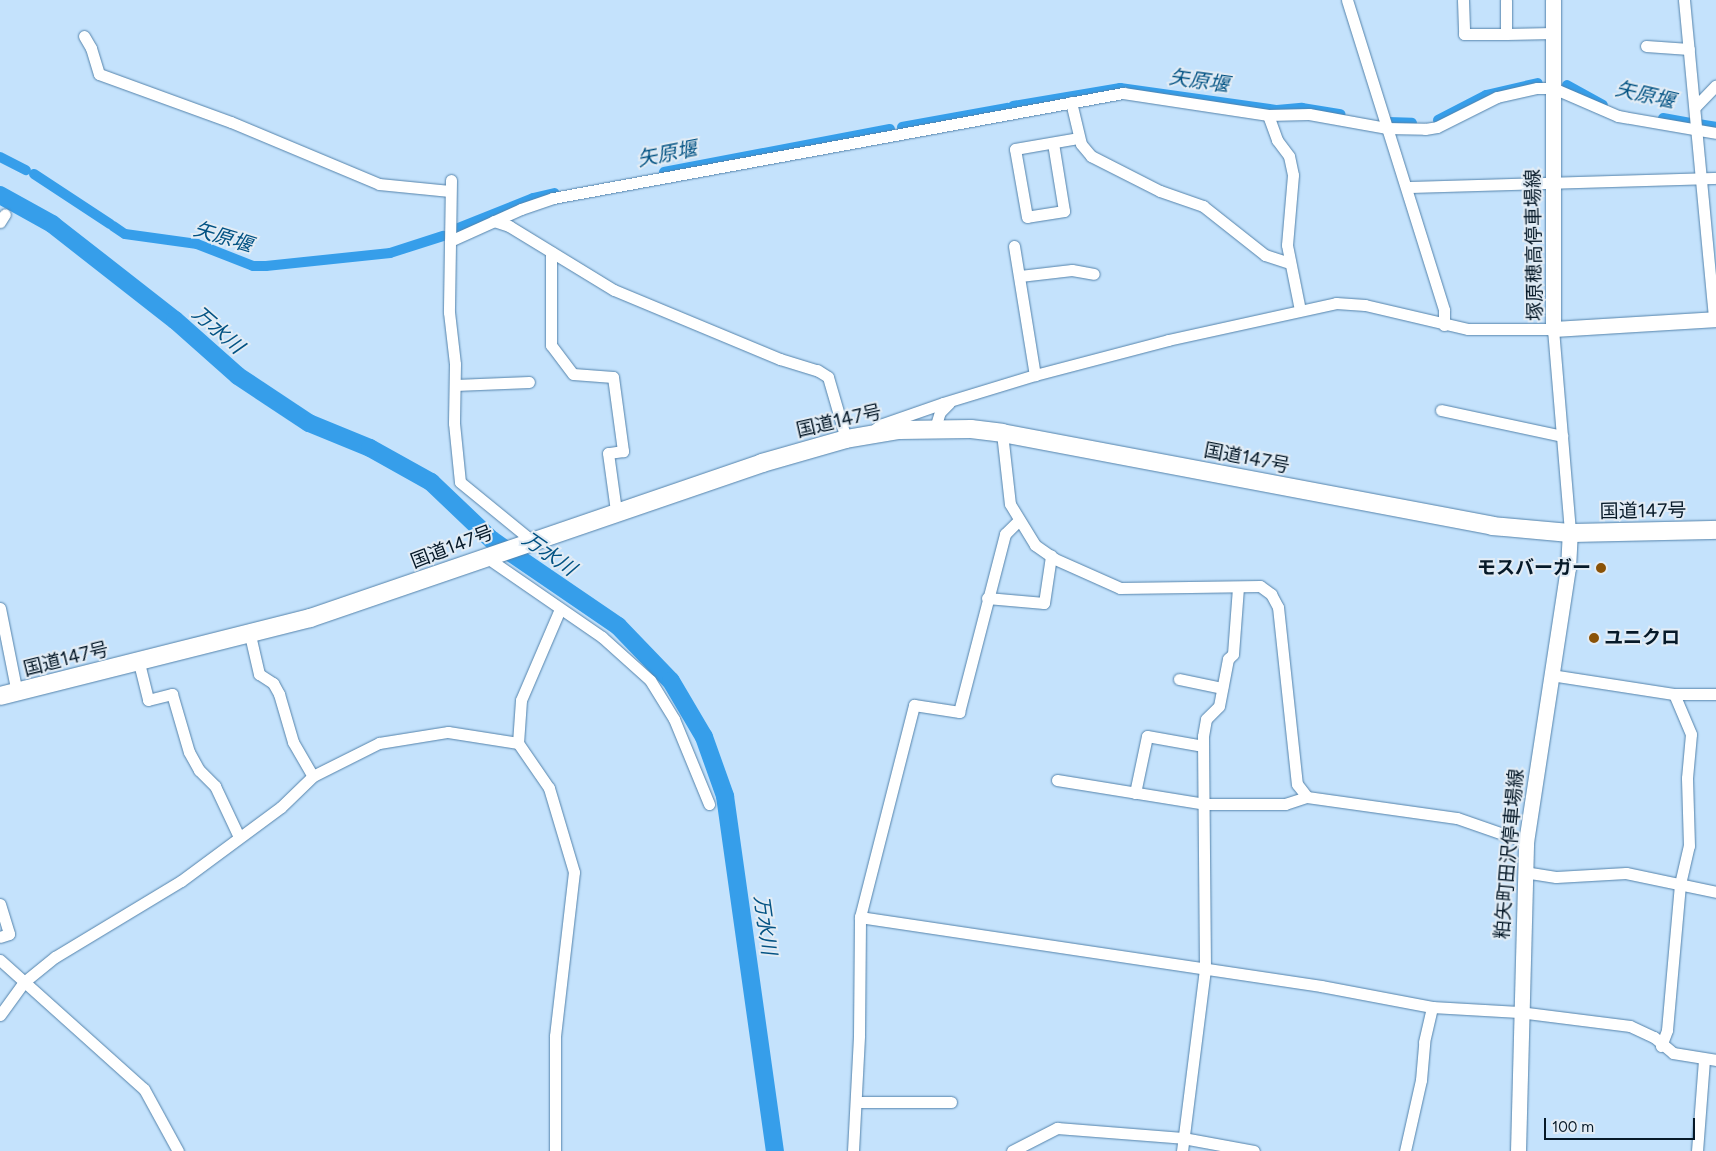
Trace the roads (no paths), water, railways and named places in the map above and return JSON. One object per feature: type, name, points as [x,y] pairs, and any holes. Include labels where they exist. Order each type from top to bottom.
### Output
[{"type":"highway","name":"国道147号","points":[[8,694],[250,635],[387,594],[528,541],[616,511],[762,463],[871,433],[935,428],[1002,433],[1492,526],[1570,534],[1716,530]]},
{"type":"main road","name":"塚原穂高停車場線","points":[[1553,0],[1553,329],[1715,319]]},
{"type":"main road","name":"粕矢町田沢停車場線","points":[[1518,1151],[1520,1012],[1526,842],[1570,534]]},
{"type":"street","points":[[1347,0],[1444,310],[1444,325]]},
{"type":"street","points":[[1463,0],[1464,34],[1553,33]]},
{"type":"street","points":[[1506,0],[1506,34]]},
{"type":"street","points":[[1684,0],[1715,319]]},
{"type":"street","points":[[84,36],[91,48],[99,74],[240,125],[379,184],[451,186],[449,312],[455,385],[455,432],[460,482],[528,541]]},
{"type":"street","points":[[1646,46],[1688,49]]},
{"type":"street","points":[[1695,107],[1716,85]]},
{"type":"street","points":[[450,241],[494,221],[553,198],[1123,93],[1268,115],[1309,114],[1386,128],[1437,127],[1497,97],[1537,88],[1553,88],[1606,113],[1716,133]]},
{"type":"street","points":[[1071,102],[1079,138],[1091,156],[1160,191],[1203,206],[1265,255],[1289,263]]},
{"type":"street","points":[[1268,115],[1277,140],[1289,156],[1293,175],[1287,245],[1289,263],[1300,310]]},
{"type":"street","points":[[1053,143],[1064,211],[1028,217],[1015,150],[1079,138]]},
{"type":"street","points":[[1407,187],[1716,178]]},
{"type":"street","points":[[494,221],[509,226],[614,290],[780,359],[817,370],[828,377],[846,439]]},
{"type":"street","points":[[1014,246],[1035,375]]},
{"type":"street","points":[[550,252],[552,345],[573,374],[613,377],[623,450],[608,453],[616,511]]},
{"type":"street","points":[[1020,276],[1072,270],[1094,274]]},
{"type":"street","points":[[871,433],[880,425],[1035,375],[1300,310],[1336,304],[1365,305],[1444,325],[1468,329],[1553,329],[1570,534]]},
{"type":"street","points":[[455,385],[529,382]]},
{"type":"street","points":[[935,428],[940,412],[951,402]]},
{"type":"street","points":[[1441,410],[1562,436]]},
{"type":"street","points":[[1002,433],[1010,504],[1018,521],[1035,545],[1051,556],[1120,588],[1260,586],[1271,594],[1278,607],[1297,784],[1307,798]]},
{"type":"street","points":[[854,1151],[860,917],[914,704],[959,712],[1005,534],[1018,521]]},
{"type":"street","points":[[488,556],[602,637],[650,680],[674,719],[709,804]]},
{"type":"street","points":[[987,598],[1044,604],[1051,556]]},
{"type":"street","points":[[1182,1151],[1205,969],[1206,804],[1204,746],[1206,719],[1218,706],[1228,659],[1233,654],[1238,587]]},
{"type":"street","points":[[0,608],[8,694]]},
{"type":"street","points":[[555,1151],[555,1036],[574,872],[549,788],[518,743],[521,700],[560,608]]},
{"type":"street","points":[[250,635],[259,674],[273,683],[280,694],[293,742],[313,776]]},
{"type":"street","points":[[139,663],[148,700],[172,694],[189,752],[199,770],[215,786],[239,837]]},
{"type":"street","points":[[1551,675],[1674,694],[1716,694]]},
{"type":"street","points":[[1179,679],[1222,688]]},
{"type":"street","points":[[1661,1046],[1667,1030],[1680,884],[1689,846],[1687,778],[1691,734],[1674,694]]},
{"type":"street","points":[[0,1015],[24,982],[55,957],[181,881],[281,807],[313,776],[380,743],[448,732],[518,743]]},
{"type":"street","points":[[1135,792],[1147,736],[1204,746]]},
{"type":"street","points":[[1057,780],[1206,804],[1285,804],[1307,798],[1458,818],[1526,842]]},
{"type":"street","points":[[1524,872],[1556,878],[1626,873],[1716,892]]},
{"type":"street","points":[[0,904],[9,934],[0,937]]},
{"type":"street","points":[[860,917],[1205,969],[1432,1007],[1520,1012],[1630,1026],[1654,1037],[1661,1046],[1673,1053],[1716,1060]]},
{"type":"street","points":[[0,960],[144,1089],[178,1151]]},
{"type":"street","points":[[1405,1151],[1421,1080],[1424,1042],[1432,1007]]},
{"type":"street","points":[[1697,1151],[1704,1059]]},
{"type":"street","points":[[856,1102],[951,1102]]},
{"type":"street","points":[[1012,1151],[1057,1128],[1183,1138],[1254,1151]]},
{"type":"waterway","name":"矢原堰","points":[[1438,120],[1486,95],[1538,83]]},
{"type":"waterway","name":"矢原堰","points":[[1567,85],[1603,105]]},
{"type":"waterway","name":"矢原堰","points":[[1013,106],[1120,88],[1277,110],[1302,108],[1341,114]]},
{"type":"waterway","name":"矢原堰","points":[[902,127],[1007,108]]},
{"type":"waterway","name":"矢原堰","points":[[1663,118],[1691,123]]},
{"type":"waterway","name":"矢原堰","points":[[1388,122],[1412,123]]},
{"type":"waterway","name":"矢原堰","points":[[1698,124],[1716,127]]},
{"type":"waterway","name":"矢原堰","points":[[664,172],[890,129]]},
{"type":"waterway","name":"矢原堰","points":[[0,157],[26,170]]},
{"type":"waterway","name":"矢原堰","points":[[34,174],[110,224]]},
{"type":"waterway","name":"矢原堰","points":[[456,229],[533,198],[554,193]]},
{"type":"waterway","name":"万水川","points":[[0,195],[52,224],[175,320],[238,376],[309,423],[370,448],[431,482],[492,540],[618,626],[671,681],[704,737],[725,796],[775,1151]]},
{"type":"waterway","name":"矢原堰","points":[[113,226],[125,234],[197,244],[253,266],[390,253],[443,236]]},
{"type":"place","name":"モスバーガー","points":[[1601,568]]},
{"type":"place","name":"ユニクロ","points":[[1594,638]]}]
